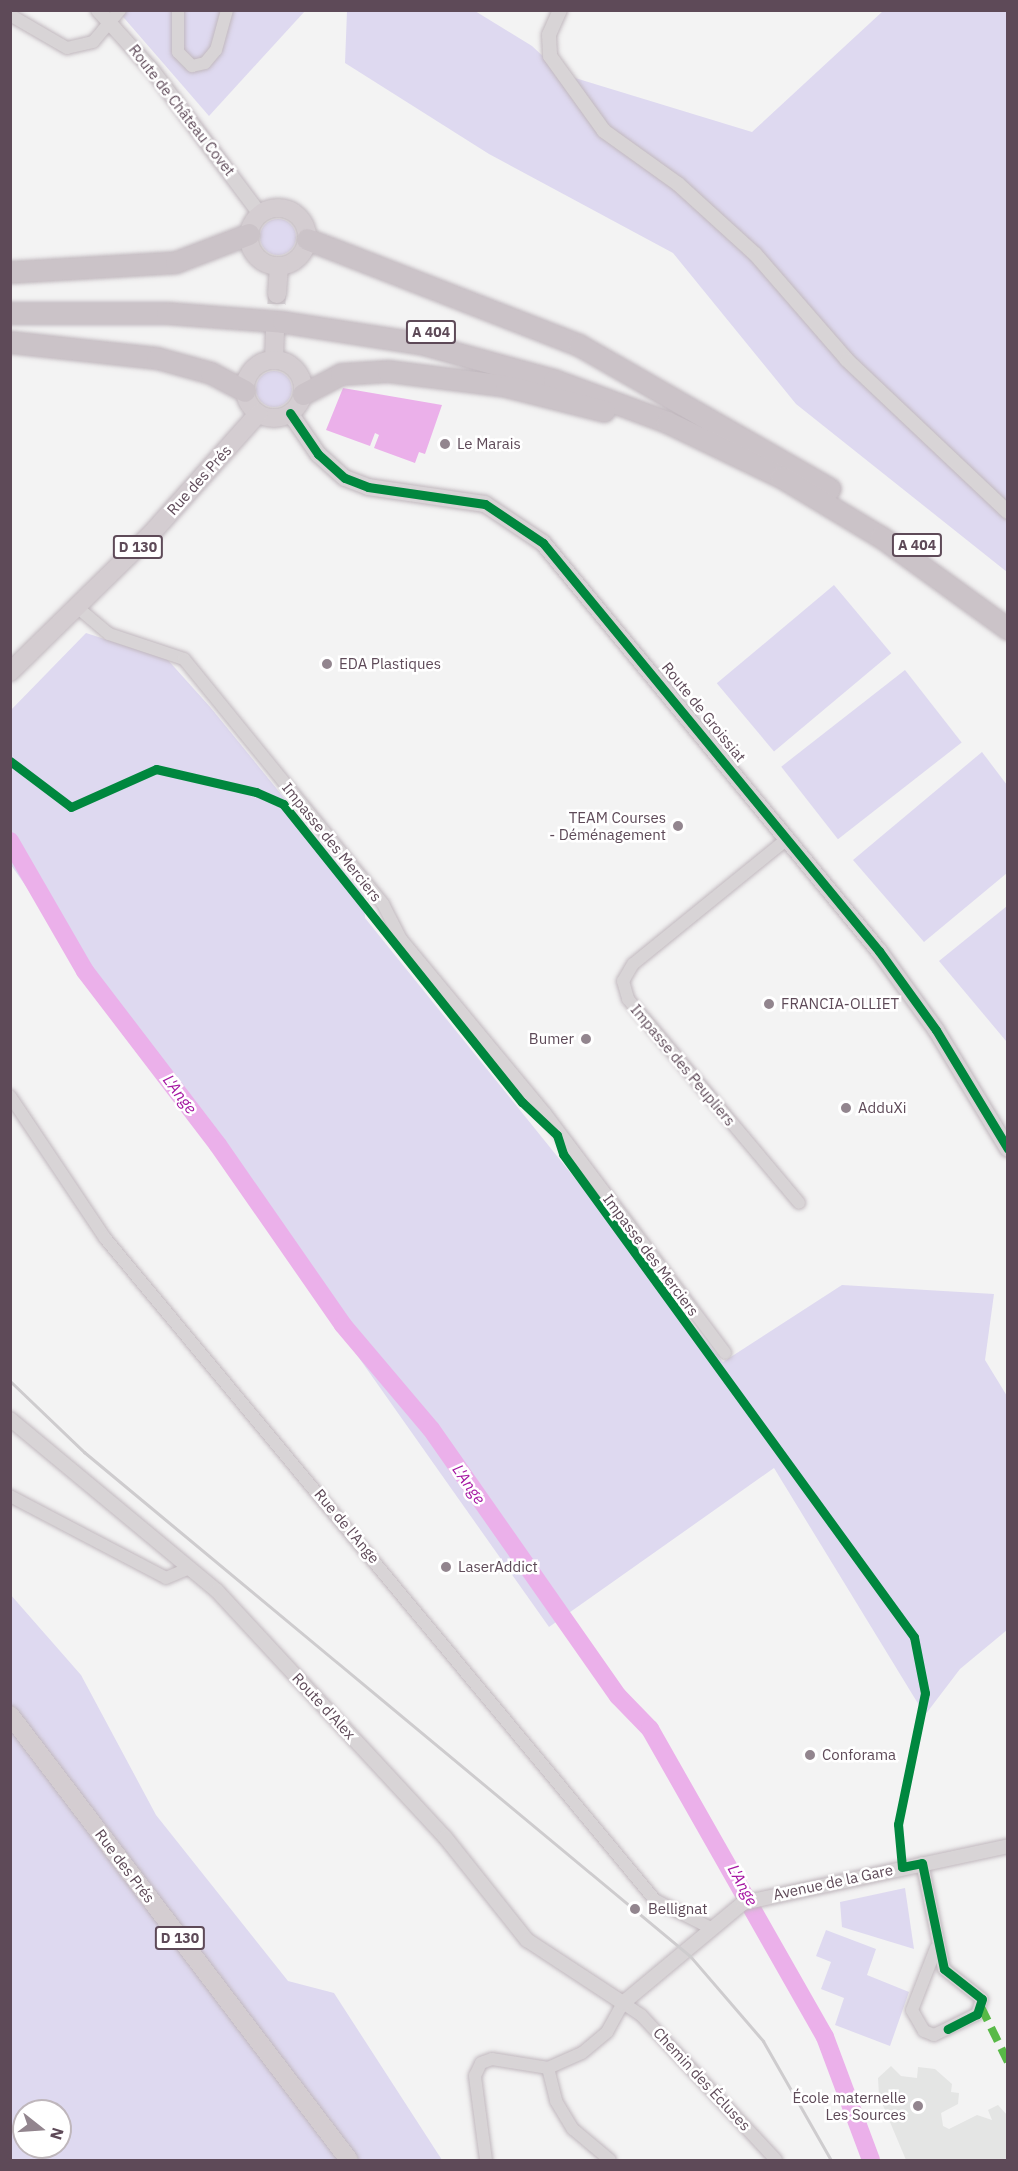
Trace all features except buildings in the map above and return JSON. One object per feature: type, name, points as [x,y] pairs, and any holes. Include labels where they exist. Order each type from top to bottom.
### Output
[{"type":"highway","points":[[10,272],[176,262],[249,234]]},
{"type":"highway","points":[[307,239],[579,345],[823,485]]},
{"type":"highway","name":"A 404","points":[[10,298],[244,304],[345,316],[460,339],[658,403],[823,485],[1008,612]]},
{"type":"highway","name":"A 404","points":[[10,313],[206,315],[375,335],[554,380],[704,438],[853,519],[1008,629]]},
{"type":"highway","points":[[10,342],[157,358],[211,373],[245,391]]},
{"type":"highway","points":[[303,394],[323,380],[352,372],[430,375],[538,393],[704,438]]},
{"type":"main road","points":[[279,208],[296,213],[307,239],[300,257],[279,266],[254,255],[249,234],[260,214],[279,208]]},
{"type":"main road","points":[[277,294],[279,266]]},
{"type":"main road","points":[[274,360],[275,331]]},
{"type":"main road","points":[[274,360],[297,371],[303,394],[290,413],[276,418],[258,414],[245,391],[252,371],[274,360]]},
{"type":"main road","name":"Route de Groissiat","points":[[290,413],[318,454],[345,478],[368,487],[469,498],[502,511],[531,532],[788,839],[909,990],[1008,1149]]},
{"type":"main road","name":"Rue des Prés","points":[[10,672],[77,607],[258,414]]},
{"type":"main road","name":"Rue des Prés","points":[[10,1716],[349,2160]]},
{"type":"street","name":"Route de Château Covet","points":[[98,10],[111,22],[260,214]]},
{"type":"street","points":[[10,15],[67,48],[93,42],[120,10]]},
{"type":"street","points":[[178,10],[178,52],[192,66],[204,63],[216,50],[228,10]]},
{"type":"street","points":[[560,10],[549,35],[550,56],[604,131],[678,184],[755,255],[847,360],[1008,512]]},
{"type":"street","name":"Impasse des Merciers","points":[[77,607],[109,633],[184,659],[383,904],[401,939],[545,1113],[725,1353]]},
{"type":"street","name":"Impasse des Peupliers","points":[[788,839],[633,964],[623,981],[628,999],[799,1203]]},
{"type":"street","name":"Rue de l'Ange","points":[[10,1096],[105,1238],[655,1900],[709,1927]]},
{"type":"street","name":"Route d'Alex","points":[[10,1419],[217,1591],[417,1806],[513,1926],[559,1964],[623,2003]]},
{"type":"street","points":[[10,1496],[166,1578],[189,1568]]},
{"type":"street","name":"Avenue de la Gare","points":[[623,2003],[709,1927],[743,1903],[767,1895],[1008,1846]]},
{"type":"street","points":[[922,1863],[936,1948],[951,1977],[982,1999],[977,2014],[934,2035],[924,2031],[912,2010],[936,1948]]},
{"type":"street","points":[[486,2160],[475,2076],[481,2063],[492,2059],[548,2068],[582,2053],[607,2032],[623,2003]]},
{"type":"street","name":"Chemin des Écluses","points":[[623,2003],[641,2015],[776,2160]]},
{"type":"street","points":[[548,2068],[556,2101],[573,2129],[610,2160]]},
{"type":"shaded area","points":[[118,11],[305,11],[209,116]]},
{"type":"shaded area","points":[[347,11],[475,11],[532,46],[562,74],[752,132],[883,11],[1007,11],[1007,572],[796,404],[673,253],[489,154],[345,63]]},
{"type":"shaded area","points":[[278,219],[291,224],[296,237],[291,250],[278,255],[265,250],[260,237],[265,224]]},
{"type":"shaded area","points":[[274,371],[287,376],[292,389],[287,402],[274,407],[261,402],[256,389],[261,376]]},
{"type":"shaded area","points":[[343,388],[442,405],[425,454],[419,452],[415,463],[374,448],[379,435],[375,433],[370,446],[326,430]]},
{"type":"shaded area","points":[[834,585],[891,653],[774,752],[717,683]]},
{"type":"shaded area","points":[[86,633],[167,659],[211,708],[364,896],[365,918],[723,1362],[842,1285],[994,1294],[985,1360],[1007,1396],[1007,1630],[960,1669],[925,1715],[774,1468],[549,1627],[11,865],[10,711]]},
{"type":"shaded area","points":[[905,670],[962,742],[838,839],[781,767]]},
{"type":"shaded area","points":[[982,752],[1007,785],[1007,873],[924,942],[853,860]]},
{"type":"shaded area","points":[[1007,906],[1008,1041],[1006,1041],[939,961]]},
{"type":"shaded area","points":[[10,1594],[81,1675],[156,1815],[288,1981],[334,1993],[442,2160],[11,2160]]},
{"type":"shaded area","points":[[905,1888],[914,1949],[842,1927],[840,1902]]},
{"type":"shaded area","points":[[826,1930],[876,1949],[867,1975],[909,1992],[890,2046],[835,2025],[844,1998],[821,1989],[831,1962],[816,1956]]},
{"type":"shaded area","points":[[891,2066],[901,2076],[917,2078],[918,2067],[935,2069],[952,2084],[951,2092],[959,2093],[958,2104],[941,2113],[943,2126],[949,2129],[977,2115],[992,2120],[988,2110],[998,2105],[1007,2115],[1007,2160],[906,2160],[879,2096],[878,2078]]},
{"type":"waterway","name":"L'Ange","points":[[10,841],[85,971],[218,1145],[343,1325],[431,1429],[618,1696],[650,1729],[825,2037],[871,2160]]},
{"type":"tunnel","points":[[275,331],[277,294]]},
{"type":"railway","points":[[10,1381],[84,1452],[690,1956],[763,2041],[831,2160]]},
{"type":"marked path","points":[[981,2007],[1008,2062]]},
{"type":"cycle path","points":[[290,413],[318,454],[345,478],[368,487],[485,504],[543,543],[879,951],[936,1030],[1008,1149]]},
{"type":"cycle path","points":[[10,761],[71,807],[156,769],[256,792],[283,804],[522,1102],[557,1135],[563,1154],[914,1637],[925,1693],[898,1824],[902,1867],[922,1863],[944,1969],[982,1999],[977,2014],[948,2029]]},
{"type":"place","name":"Le Marais","points":[[445,444]]},
{"type":"place","name":"EDA Plastiques","points":[[327,664]]},
{"type":"place","name":"TEAM Courses - Déménagement","points":[[678,826]]},
{"type":"place","name":"FRANCIA-OLLIET","points":[[769,1004]]},
{"type":"place","name":"Bumer","points":[[586,1039]]},
{"type":"place","name":"AdduXi","points":[[846,1108]]},
{"type":"place","name":"LaserAddict","points":[[446,1567]]},
{"type":"place","name":"Conforama","points":[[810,1755]]},
{"type":"place","name":"Bellignat","points":[[635,1909]]},
{"type":"place","name":"École maternelle Les Sources","points":[[918,2106]]}]
